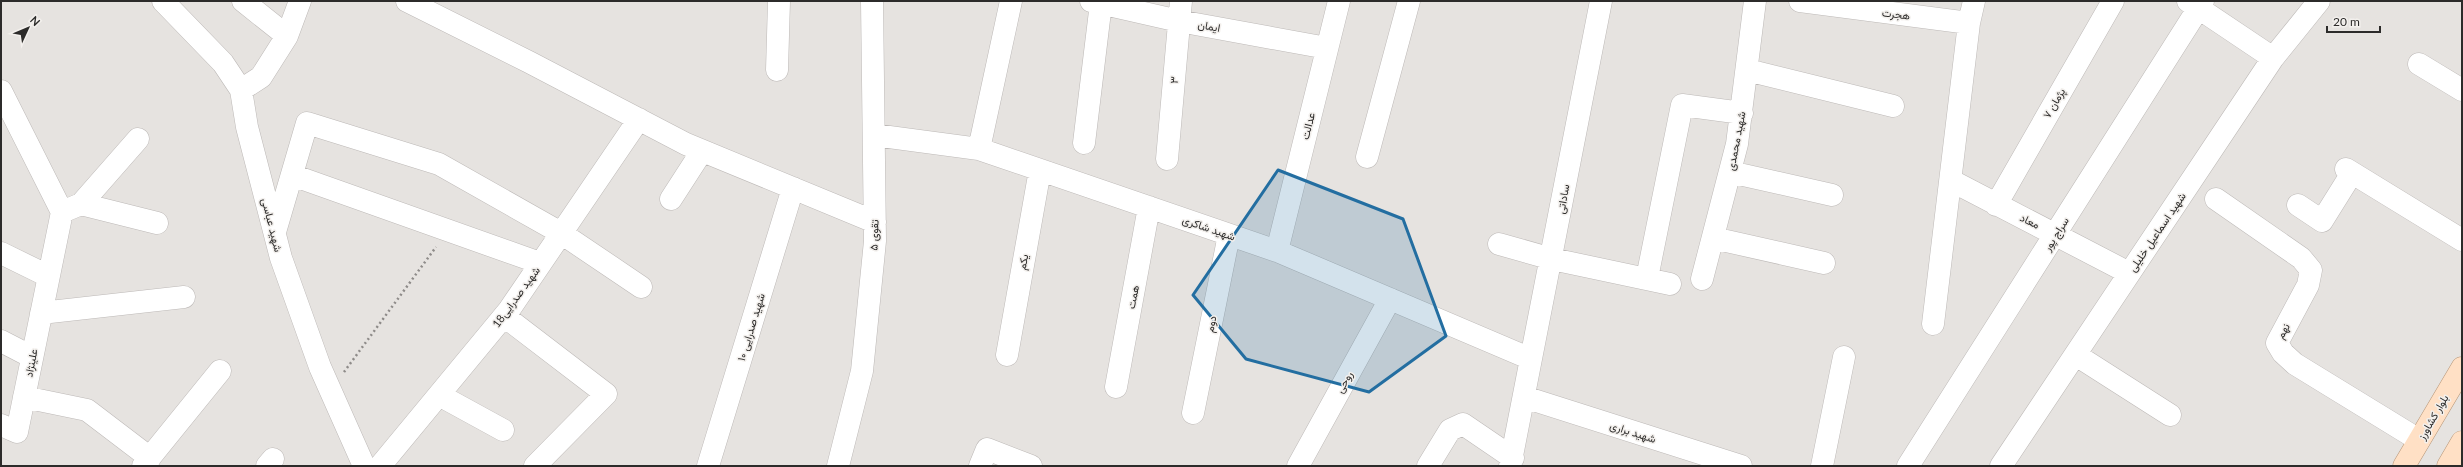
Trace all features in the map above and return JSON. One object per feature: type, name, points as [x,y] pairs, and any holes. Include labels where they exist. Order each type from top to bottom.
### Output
[{"type":"main road","name":"بلوار کشاورز","points":[[2415,457],[2462,368]]},
{"type":"main road","points":[[2448,466],[2462,442]]},
{"type":"street","points":[[243,1],[287,36]]},
{"type":"street","points":[[241,90],[260,77],[287,36],[300,1]]},
{"type":"street","points":[[407,1],[702,151],[875,222]]},
{"type":"street","name":"تقوی ۵","points":[[838,466],[862,370],[875,222],[872,1]]},
{"type":"street","points":[[979,149],[1011,1]]},
{"type":"street","name":"عدالت","points":[[1277,251],[1339,1]]},
{"type":"street","points":[[1366,157],[1409,1]]},
{"type":"street","name":"ساداتی","points":[[1511,462],[1552,259],[1601,1]]},
{"type":"street","name":"شهید محمدی","points":[[1702,278],[1730,172],[1742,114],[1755,1]]},
{"type":"street","name":"هجرت","points":[[1800,1],[1969,23]]},
{"type":"street","points":[[1933,324],[1952,181],[1969,23],[1974,1]]},
{"type":"street","name":"پژمان ۷","points":[[1996,205],[2113,1]]},
{"type":"street","name":"شهید اسماعیل خلیلی","points":[[2001,466],[2273,58],[2319,1]]},
{"type":"street","points":[[776,2],[777,70]]},
{"type":"street","points":[[1084,143],[1096,2]]},
{"type":"street","name":"ایمان","points":[[1096,2],[1180,11],[1328,48]]},
{"type":"street","points":[[2197,3],[2273,58]]},
{"type":"street","name":"سراج پور","points":[[1908,466],[2056,234],[2197,3]]},
{"type":"street","name":"شهید عباسی","points":[[171,4],[223,63],[241,90],[247,127],[281,258],[330,390],[364,466]]},
{"type":"street","name":"۳","points":[[1167,159],[1180,11]]},
{"type":"street","points":[[2419,64],[2462,90]]},
{"type":"street","points":[[1747,70],[1893,106]]},
{"type":"street","points":[[1,91],[71,208],[157,223]]},
{"type":"street","points":[[1647,278],[1682,105],[1742,114]]},
{"type":"street","name":"شهید صدرایی18","points":[[380,466],[504,316],[639,119]]},
{"type":"street","points":[[275,234],[307,123],[439,164],[562,233],[642,287]]},
{"type":"street","name":"شهید شاکری","points":[[874,134],[979,149],[1149,207],[1277,251],[1531,359]]},
{"type":"street","points":[[71,208],[138,139]]},
{"type":"street","points":[[671,199],[702,151]]},
{"type":"street","name":"یکم","points":[[1007,355],[1040,170]]},
{"type":"street","points":[[2298,205],[2322,221],[2349,171],[2462,240]]},
{"type":"street","points":[[1730,172],[1832,195]]},
{"type":"street","points":[[292,175],[540,263]]},
{"type":"street","name":"معاد","points":[[1952,181],[2129,273]]},
{"type":"street","name":"شهید صدرایی ۱۰","points":[[708,466],[793,188]]},
{"type":"street","name":"نهم","points":[[2216,199],[2302,258],[2312,270],[2308,285],[2277,343],[2283,353],[2295,364],[2415,457]]},
{"type":"street","name":"همت","points":[[1116,388],[1149,207]]},
{"type":"street","name":"علینژاد","points":[[1,426],[17,432],[48,276],[71,208]]},
{"type":"street","name":"دوم","points":[[1193,413],[1229,235]]},
{"type":"street","points":[[1713,238],[1824,263]]},
{"type":"street","points":[[1499,244],[1552,259],[1670,284]]},
{"type":"street","points":[[1,253],[48,276]]},
{"type":"street","points":[[41,313],[184,297]]},
{"type":"street","name":"روحی","points":[[1298,466],[1390,299]]},
{"type":"street","points":[[504,316],[606,394],[534,466]]},
{"type":"street","points":[[1,341],[32,357]]},
{"type":"street","points":[[2076,355],[2170,415]]},
{"type":"street","points":[[1822,466],[1844,357]]},
{"type":"street","points":[[24,397],[87,410],[147,462],[220,371]]},
{"type":"street","points":[[439,394],[503,430]]},
{"type":"street","name":"شهید براری","points":[[1524,396],[1741,466]]},
{"type":"street","points":[[1428,466],[1450,430],[1463,424],[1511,462]]},
{"type":"street","points":[[984,458],[1031,466]]},
{"type":"path","points":[[330,390],[448,231]]},
{"type":"highlighted area","points":[[1278,170],[1403,219],[1446,336],[1369,392],[1246,359],[1193,295]]}]
